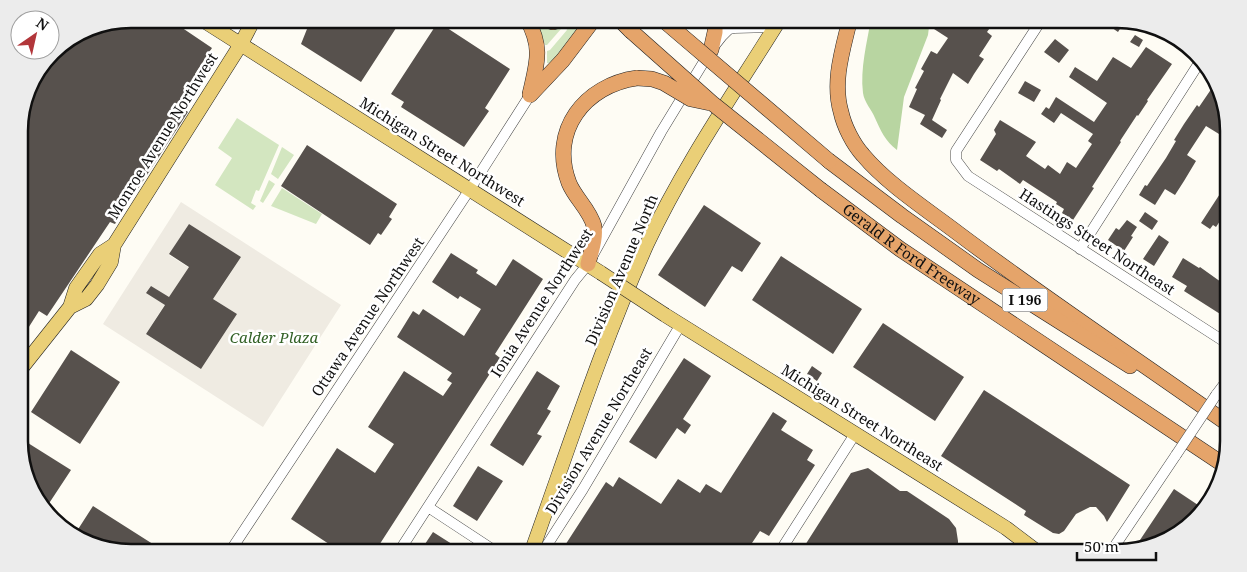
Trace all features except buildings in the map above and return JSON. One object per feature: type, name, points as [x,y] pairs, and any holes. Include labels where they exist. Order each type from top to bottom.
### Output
[{"type":"highway","points":[[530,95],[538,58],[537,42],[531,28]]},
{"type":"highway","points":[[530,95],[562,60],[587,28]]},
{"type":"highway","name":"Gerald R Ford Freeway","points":[[629,28],[712,103],[821,190],[900,249],[1218,462]]},
{"type":"highway","name":"Gerald R Ford Freeway","points":[[673,28],[829,161],[902,216],[978,270],[1220,424]]},
{"type":"highway","points":[[711,50],[715,28]]},
{"type":"highway","points":[[848,28],[838,77],[838,96],[841,113],[850,135],[863,155],[894,185],[980,250],[1220,418]]},
{"type":"highway","points":[[588,264],[595,235],[593,223],[569,184],[566,173],[564,141],[572,120],[589,98],[607,86],[621,80],[637,78],[658,81],[675,88],[692,99],[712,103]]},
{"type":"main road","name":"Michigan Street Northwest","points":[[215,28],[588,264],[665,315]]},
{"type":"main road","name":"Monroe Avenue Northwest","points":[[28,360],[70,307],[76,288],[100,254],[114,245],[249,28]]},
{"type":"main road","name":"Division Avenue North","points":[[534,544],[618,313],[648,244],[675,190],[774,28]]},
{"type":"main road","name":"Michigan Street Northeast","points":[[665,315],[1006,528],[1027,544]]},
{"type":"street","name":"Ionia Avenue Northwest","points":[[404,544],[565,296],[588,264],[660,132],[711,50],[729,29],[735,28]]},
{"type":"street","name":"Hastings Street Northeast","points":[[1036,28],[956,150],[956,160],[968,176],[1220,339]]},
{"type":"street","points":[[1080,249],[1197,67]]},
{"type":"street","name":"Ottawa Avenue Northwest","points":[[234,544],[470,189],[530,95]]},
{"type":"street","name":"Division Avenue Northeast","points":[[548,544],[583,489],[681,324]]},
{"type":"street","points":[[1116,544],[1220,390]]},
{"type":"street","points":[[785,544],[855,434]]},
{"type":"street","points":[[428,507],[484,544]]},
{"type":"green space","points":[[539,28],[561,29],[547,45],[545,45]]},
{"type":"green space","points":[[566,28],[580,28],[556,58],[547,63],[547,51],[567,30]]},
{"type":"green space","points":[[869,28],[929,28],[928,35],[904,97],[897,150],[884,136],[865,100],[862,84]]},
{"type":"green space","points":[[237,118],[279,145],[259,191],[256,190],[251,203],[256,206],[253,210],[215,185],[232,158],[218,148]]},
{"type":"green space","points":[[282,147],[294,155],[278,179],[271,174]]},
{"type":"green space","points":[[269,180],[275,184],[263,203],[260,201]]},
{"type":"green space","points":[[282,188],[322,214],[316,224],[271,206]]},
{"type":"shaded area","points":[[181,202],[341,305],[263,427],[103,324]],"holes":[[[189,224],[241,257],[221,288],[169,255]],[[181,279],[237,314],[201,369],[146,334]]]},
{"type":"park label","name":"Calder Plaza","points":[[274,338]]}]
